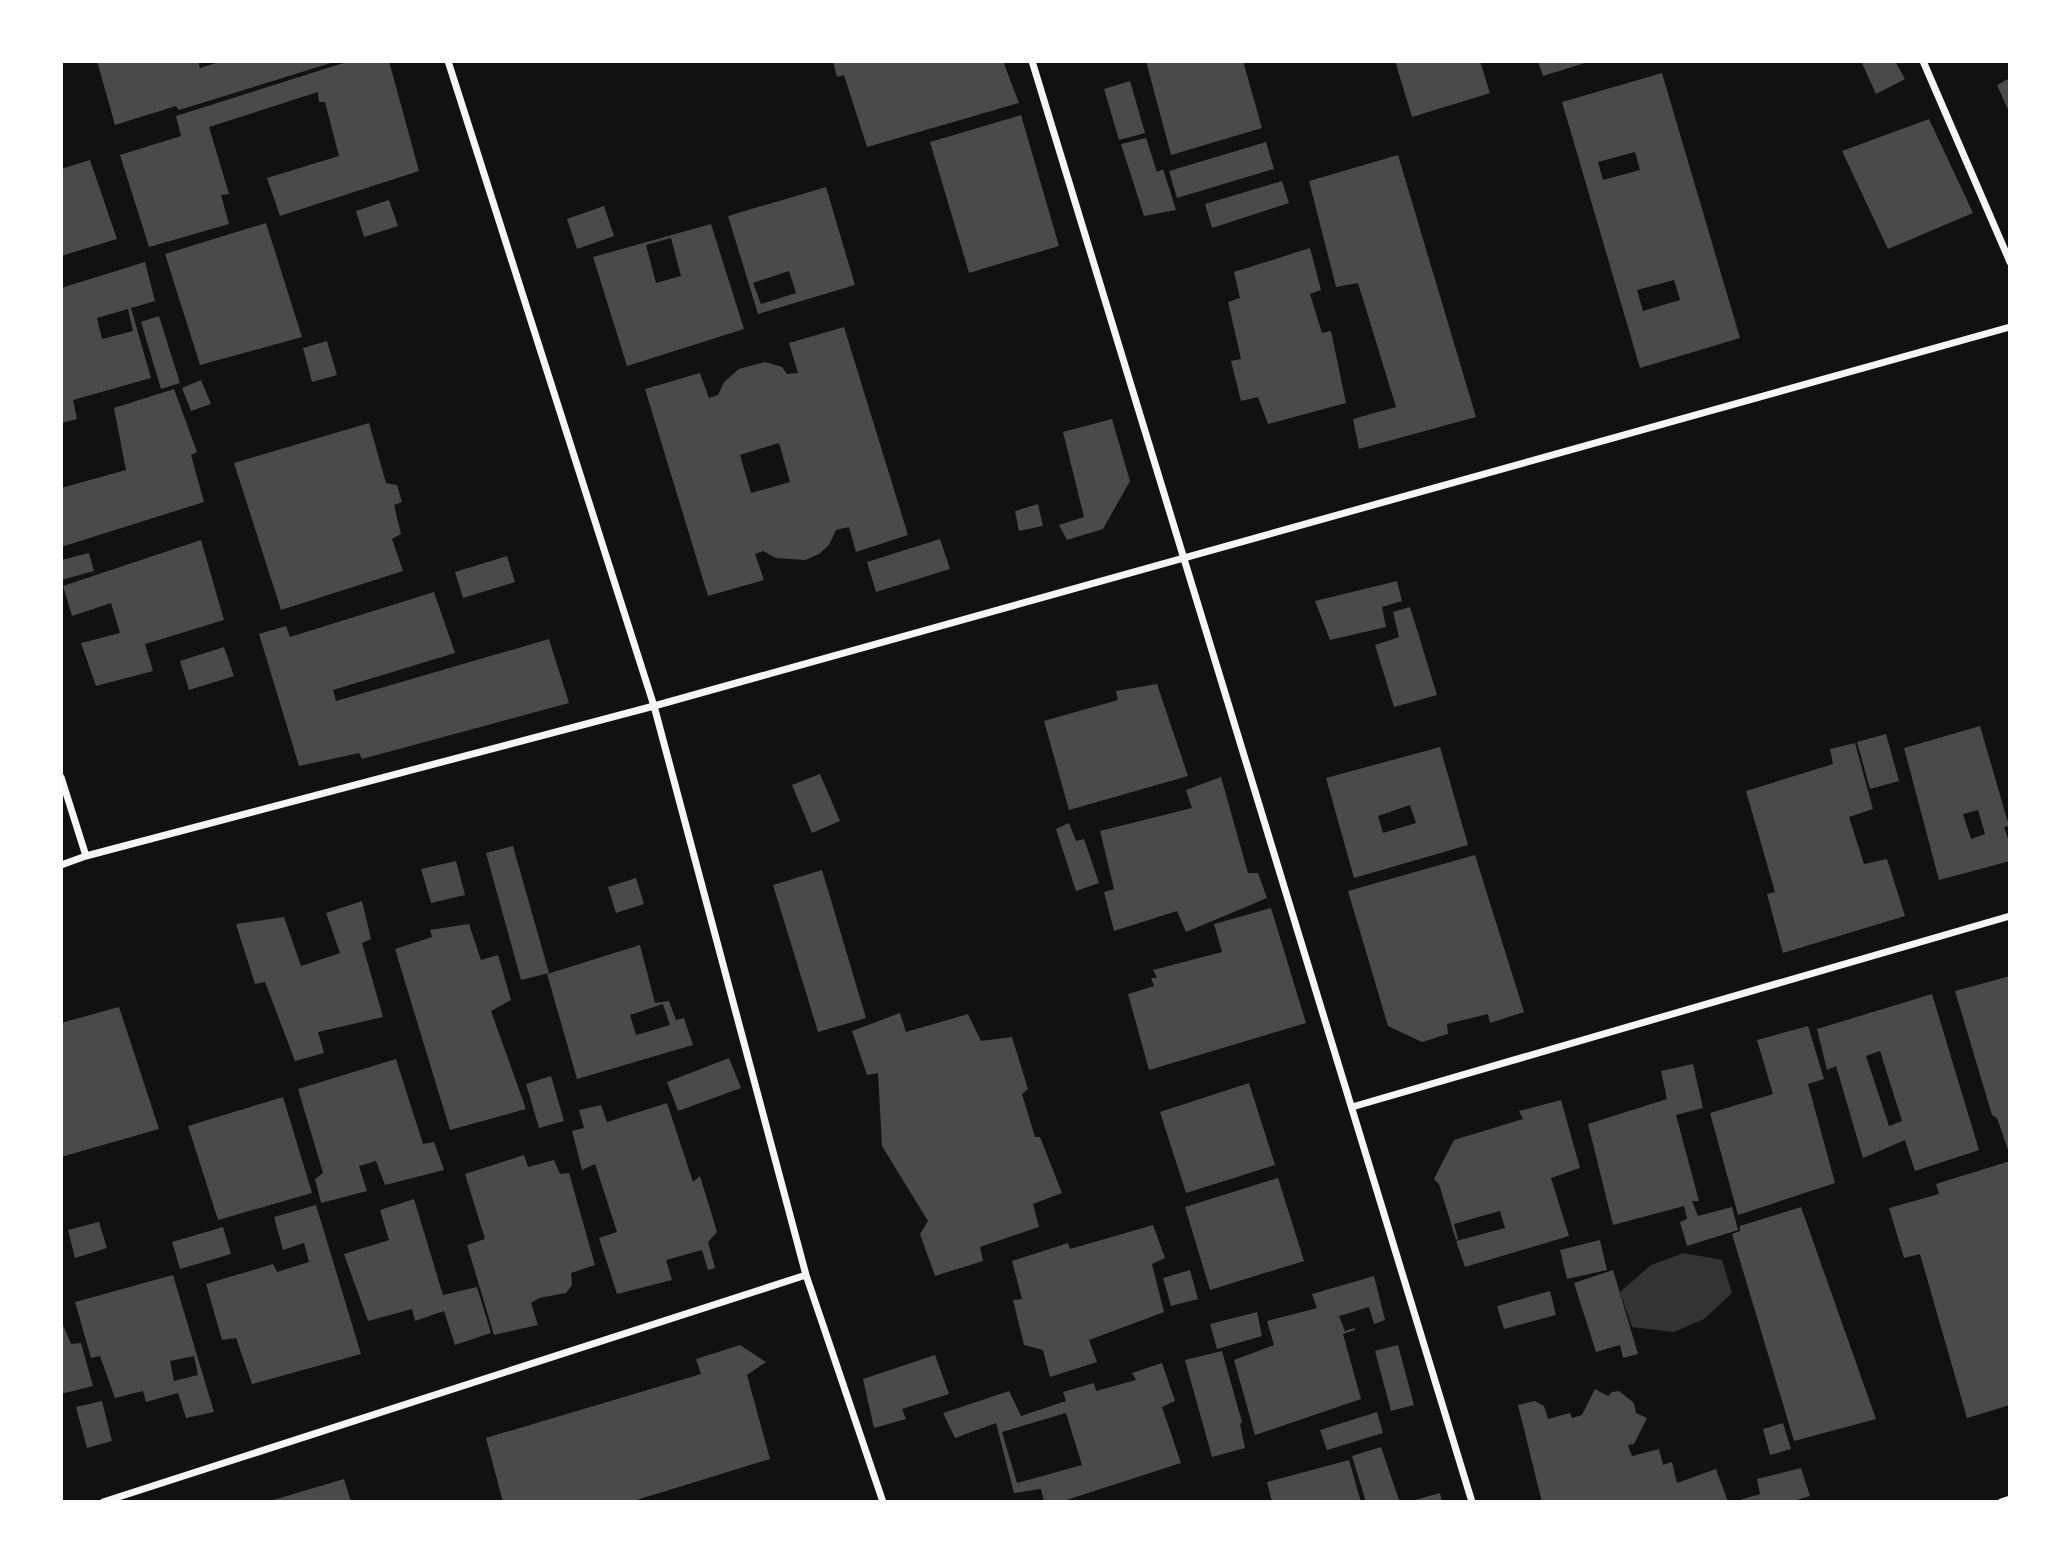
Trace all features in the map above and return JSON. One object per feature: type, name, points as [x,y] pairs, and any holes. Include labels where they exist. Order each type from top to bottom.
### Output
[{"type":"street","points":[[448,61],[654,706],[806,1275],[883,1502]]},
{"type":"street","points":[[1032,61],[1472,1502]]},
{"type":"street","points":[[1923,61],[2010,262]]},
{"type":"street","points":[[61,865],[86,856],[654,706],[2010,327]]},
{"type":"street","points":[[61,777],[86,856]]},
{"type":"street","points":[[1352,1107],[2010,916]]},
{"type":"street","points":[[103,1502],[806,1275]]},
{"type":"street","points":[[2001,1502],[2010,1499]]},
{"type":"shaded area","points":[[1684,1253],[1722,1260],[1732,1293],[1704,1319],[1674,1332],[1632,1327],[1620,1292],[1651,1265]]},
{"type":"building","points":[[97,61],[198,61],[200,68],[222,61],[334,62],[179,110],[176,106],[115,125]]},
{"type":"building","points":[[350,61],[389,61],[419,171],[280,216],[267,178],[339,156],[325,102],[319,102],[318,92],[209,127],[229,194],[221,195],[229,224],[149,247],[120,155],[181,136],[176,116]]},
{"type":"building","points":[[833,61],[1003,61],[1019,103],[867,147],[844,75],[837,77]]},
{"type":"building","points":[[1146,61],[1243,61],[1262,128],[1171,155]]},
{"type":"building","points":[[1395,61],[1480,61],[1490,93],[1412,117]]},
{"type":"building","points":[[1538,61],[1588,61],[1588,62],[1543,76]]},
{"type":"building","points":[[1861,61],[1895,61],[1905,79],[1876,94]]},
{"type":"building","points":[[1662,73],[1740,338],[1640,368],[1562,102]],"holes":[[[1635,152],[1640,170],[1603,180],[1598,162]],[[1674,280],[1680,300],[1643,311],[1637,290]]]},
{"type":"building","points":[[2010,78],[2010,114],[1997,85]]},
{"type":"building","points":[[1130,81],[1145,133],[1119,140],[1104,89]]},
{"type":"building","points":[[1021,115],[1059,246],[969,273],[930,142]]},
{"type":"building","points":[[1929,119],[1973,213],[1888,249],[1842,151]]},
{"type":"building","points":[[1146,138],[1157,172],[1163,169],[1176,210],[1144,216],[1121,144]]},
{"type":"building","points":[[1266,142],[1274,169],[1177,198],[1169,171]]},
{"type":"building","points":[[1398,155],[1476,417],[1359,449],[1353,419],[1396,407],[1358,283],[1336,287],[1309,181]]},
{"type":"building","points":[[90,160],[117,239],[61,256],[61,169]]},
{"type":"building","points":[[1282,181],[1289,203],[1212,228],[1205,204]]},
{"type":"building","points":[[826,187],[855,285],[758,314],[728,216]],"holes":[[[789,271],[796,293],[761,304],[753,283]]]},
{"type":"building","points":[[389,200],[398,226],[364,237],[356,211]]},
{"type":"building","points":[[604,206],[614,236],[577,249],[567,219]]},
{"type":"building","points":[[266,223],[302,337],[200,365],[165,254]]},
{"type":"building","points":[[711,224],[744,329],[627,366],[593,257]],"holes":[[[671,238],[681,276],[656,283],[646,245]]]},
{"type":"building","points":[[1310,248],[1321,290],[1310,294],[1322,333],[1331,331],[1346,403],[1268,424],[1258,397],[1241,401],[1231,361],[1241,359],[1228,302],[1240,298],[1234,272]]},
{"type":"building","points":[[145,262],[155,301],[131,308],[151,378],[73,400],[77,419],[61,423],[61,288]],"holes":[[[128,309],[133,331],[102,339],[97,318]]]},
{"type":"building","points":[[159,316],[180,383],[161,389],[141,322]]},
{"type":"building","points":[[844,327],[908,535],[856,552],[849,527],[836,530],[829,545],[819,554],[805,560],[776,558],[763,551],[755,554],[764,580],[708,596],[645,389],[700,373],[709,398],[718,395],[724,382],[739,369],[765,362],[782,367],[787,374],[798,373],[789,343]],"holes":[[[779,443],[790,482],[751,493],[740,455]]]},
{"type":"building","points":[[327,341],[337,375],[312,382],[303,348]]},
{"type":"building","points":[[201,380],[211,404],[191,411],[182,388]]},
{"type":"building","points":[[174,389],[197,452],[191,455],[204,502],[61,547],[61,488],[126,470],[114,408]]},
{"type":"building","points":[[1112,419],[1130,481],[1103,529],[1067,540],[1059,525],[1084,517],[1063,432]]},
{"type":"building","points":[[369,423],[386,483],[397,485],[402,502],[394,505],[401,534],[392,539],[403,571],[281,610],[234,463]]},
{"type":"building","points":[[1038,504],[1043,526],[1019,531],[1015,511]]},
{"type":"building","points":[[940,539],[950,569],[876,592],[867,562]]},
{"type":"building","points":[[201,540],[224,620],[145,644],[153,671],[96,686],[81,643],[120,633],[111,603],[72,616],[63,586]]},
{"type":"building","points":[[89,553],[94,571],[61,580],[61,560]]},
{"type":"building","points":[[507,556],[515,582],[463,598],[455,572]]},
{"type":"building","points":[[1397,581],[1402,601],[1382,607],[1386,627],[1330,640],[1315,601]]},
{"type":"building","points":[[434,592],[455,653],[333,690],[336,701],[549,639],[569,703],[362,759],[359,753],[299,766],[259,634],[286,626],[290,637]]},
{"type":"building","points":[[1410,607],[1437,695],[1394,707],[1375,645],[1399,637],[1393,612]]},
{"type":"building","points":[[224,647],[234,676],[189,690],[180,661]]},
{"type":"building","points":[[1157,684],[1188,776],[1069,810],[1044,721],[1118,700],[1116,691]]},
{"type":"building","points":[[1980,726],[2009,826],[2004,827],[2010,845],[2010,861],[1939,880],[1904,748]],"holes":[[[1978,810],[1985,834],[1971,839],[1963,814]]]},
{"type":"building","points":[[1886,734],[1899,781],[1870,789],[1857,742]]},
{"type":"building","points":[[1855,743],[1873,809],[1849,817],[1864,864],[1887,859],[1905,916],[1783,953],[1767,894],[1775,892],[1746,791],[1833,764],[1830,749]]},
{"type":"building","points":[[1440,747],[1468,845],[1354,878],[1326,778]],"holes":[[[1410,805],[1416,823],[1383,833],[1378,816]]]},
{"type":"building","points":[[820,774],[840,821],[812,833],[792,785]]},
{"type":"building","points":[[1221,777],[1248,873],[1258,873],[1267,898],[1186,932],[1177,911],[1114,931],[1104,892],[1114,889],[1100,831],[1192,808],[1186,790]]},
{"type":"building","points":[[1069,823],[1076,841],[1084,839],[1099,883],[1076,891],[1056,829]]},
{"type":"building","points":[[513,846],[549,973],[521,980],[486,853]]},
{"type":"building","points":[[1475,855],[1524,1012],[1490,1023],[1488,1014],[1447,1024],[1448,1034],[1422,1042],[1388,1026],[1348,891]]},
{"type":"building","points":[[456,861],[465,895],[431,903],[421,869]]},
{"type":"building","points":[[822,870],[866,1018],[818,1032],[773,885]]},
{"type":"building","points":[[636,878],[644,904],[616,913],[608,887]]},
{"type":"building","points":[[362,901],[371,939],[362,943],[383,1017],[318,1032],[324,1053],[295,1061],[265,982],[255,984],[236,924],[284,917],[301,966],[340,953],[326,913]]},
{"type":"building","points":[[1271,908],[1306,1023],[1149,1070],[1128,994],[1154,986],[1151,978],[1157,978],[1153,970],[1222,952],[1214,924]]},
{"type":"building","points":[[469,924],[481,960],[498,955],[511,1000],[491,1011],[526,1109],[450,1130],[395,949],[432,937],[430,930]]},
{"type":"building","points":[[640,945],[655,1003],[669,1001],[676,1020],[684,1018],[693,1045],[577,1079],[547,974]],"holes":[[[663,1004],[670,1025],[636,1035],[630,1015]]]},
{"type":"building","points":[[2010,976],[2008,1150],[1997,1118],[1992,1115],[1955,991]]},
{"type":"building","points":[[1932,994],[1979,1150],[1915,1171],[1905,1140],[1863,1158],[1836,1066],[1827,1070],[1817,1029]],"holes":[[[1880,1051],[1902,1121],[1889,1126],[1866,1056]]]},
{"type":"building","points":[[119,1007],[159,1129],[61,1157],[61,1023]]},
{"type":"building","points":[[900,1013],[906,1032],[968,1014],[981,1041],[1012,1037],[1028,1089],[1022,1094],[1035,1137],[1040,1137],[1062,1193],[1033,1204],[1039,1227],[980,1247],[983,1261],[935,1276],[920,1234],[928,1221],[882,1146],[878,1073],[867,1075],[852,1031]]},
{"type":"building","points":[[1808,1026],[1824,1079],[1808,1084],[1835,1183],[1738,1215],[1710,1113],[1773,1094],[1757,1040]]},
{"type":"building","points":[[729,1058],[741,1088],[678,1111],[667,1082]]},
{"type":"building","points":[[396,1059],[423,1144],[434,1142],[444,1170],[385,1185],[376,1161],[359,1166],[367,1191],[321,1203],[315,1179],[323,1173],[298,1089]]},
{"type":"building","points":[[1693,1064],[1703,1108],[1676,1115],[1699,1201],[1692,1201],[1698,1216],[1732,1207],[1738,1230],[1687,1246],[1680,1222],[1687,1219],[1684,1206],[1613,1225],[1588,1124],[1667,1099],[1661,1071]]},
{"type":"building","points":[[551,1076],[564,1121],[539,1128],[526,1084]]},
{"type":"building","points":[[1249,1083],[1275,1165],[1186,1193],[1160,1112]]},
{"type":"building","points":[[283,1097],[312,1193],[218,1220],[188,1126]]},
{"type":"building","points":[[1561,1100],[1580,1168],[1551,1178],[1569,1236],[1465,1267],[1456,1241],[1505,1228],[1500,1211],[1454,1224],[1458,1239],[1456,1240],[1439,1184],[1434,1179],[1454,1140],[1523,1119],[1519,1111]]},
{"type":"building","points":[[667,1103],[693,1182],[700,1176],[717,1232],[708,1242],[715,1268],[708,1270],[702,1250],[666,1260],[672,1280],[617,1294],[599,1238],[617,1232],[595,1164],[582,1170],[572,1131],[584,1128],[579,1110],[601,1105],[607,1122]]},
{"type":"building","points":[[524,1155],[528,1167],[554,1160],[560,1174],[569,1173],[595,1265],[571,1273],[572,1285],[566,1293],[539,1298],[531,1303],[538,1325],[494,1335],[467,1245],[485,1239],[465,1174]]},
{"type":"building","points":[[2010,1161],[2010,1405],[1967,1418],[1920,1254],[1904,1258],[1889,1208],[1939,1194],[1936,1184]]},
{"type":"building","points":[[1278,1178],[1304,1261],[1210,1290],[1185,1207]]},
{"type":"building","points":[[414,1199],[443,1295],[477,1287],[491,1333],[455,1345],[444,1311],[415,1321],[412,1309],[368,1321],[344,1254],[389,1240],[380,1210]]},
{"type":"building","points":[[316,1205],[361,1354],[252,1384],[236,1338],[222,1340],[206,1284],[273,1264],[277,1272],[309,1262],[304,1243],[283,1250],[274,1217]]},
{"type":"building","points":[[1801,1207],[1876,1419],[1794,1441],[1732,1234],[1740,1231],[1740,1226]]},
{"type":"building","points":[[99,1222],[107,1248],[75,1258],[68,1230]]},
{"type":"building","points":[[1153,1225],[1165,1258],[1152,1264],[1164,1312],[1089,1340],[1097,1362],[1050,1377],[1043,1350],[1024,1345],[1013,1300],[1022,1299],[1012,1261],[1068,1243],[1070,1249]]},
{"type":"building","points":[[223,1227],[231,1254],[180,1269],[172,1242]]},
{"type":"building","points":[[1600,1240],[1607,1270],[1567,1279],[1560,1250]]},
{"type":"building","points":[[1190,1270],[1198,1299],[1171,1306],[1163,1278]]},
{"type":"building","points":[[1613,1270],[1638,1354],[1623,1358],[1620,1345],[1596,1352],[1574,1283]]},
{"type":"building","points":[[173,1275],[214,1412],[186,1418],[178,1393],[146,1402],[143,1391],[115,1398],[100,1356],[91,1358],[75,1302]],"holes":[[[194,1356],[198,1375],[174,1381],[170,1361]]]},
{"type":"building","points":[[1374,1276],[1385,1320],[1374,1324],[1369,1307],[1339,1316],[1345,1331],[1355,1328],[1343,1334],[1361,1399],[1255,1435],[1234,1360],[1274,1345],[1267,1321],[1317,1308],[1312,1294]]},
{"type":"building","points":[[1550,1291],[1556,1315],[1504,1329],[1497,1306]]},
{"type":"building","points":[[1257,1312],[1262,1336],[1217,1349],[1210,1324]]},
{"type":"building","points":[[61,1320],[71,1344],[81,1343],[93,1386],[61,1394]]},
{"type":"building","points":[[740,1345],[766,1362],[747,1375],[770,1459],[630,1502],[503,1502],[486,1438],[701,1374],[696,1359]]},
{"type":"building","points":[[1398,1345],[1414,1405],[1391,1411],[1375,1351]]},
{"type":"building","points":[[1222,1351],[1242,1422],[1240,1424],[1245,1448],[1212,1457],[1185,1360]]},
{"type":"building","points":[[935,1355],[949,1394],[902,1409],[906,1419],[874,1428],[863,1379]]},
{"type":"building","points":[[1162,1363],[1175,1401],[1162,1407],[1181,1463],[1060,1502],[1044,1502],[1041,1489],[1014,1493],[996,1423],[955,1438],[943,1413],[1009,1391],[1021,1416],[1066,1401],[1063,1392],[1094,1383],[1096,1391],[1136,1380],[1132,1373]],"holes":[[[1066,1413],[1082,1465],[1017,1483],[1002,1432]]]},
{"type":"building","points":[[1595,1389],[1608,1396],[1619,1391],[1634,1403],[1636,1413],[1647,1418],[1634,1444],[1628,1445],[1632,1456],[1659,1449],[1663,1465],[1672,1462],[1677,1483],[1716,1469],[1728,1502],[1542,1502],[1518,1405],[1535,1401],[1544,1406],[1548,1419],[1570,1413],[1572,1418],[1582,1415]]},
{"type":"building","points":[[102,1401],[112,1441],[87,1448],[76,1407]]},
{"type":"building","points":[[1377,1412],[1383,1433],[1327,1450],[1320,1430]]},
{"type":"building","points":[[1783,1423],[1791,1449],[1770,1455],[1763,1429]]},
{"type":"building","points":[[1381,1447],[1399,1500],[1366,1502],[1352,1456]]},
{"type":"building","points":[[1349,1460],[1361,1502],[1272,1502],[1267,1482]]},
{"type":"building","points":[[1801,1468],[1810,1496],[1790,1502],[1733,1502],[1760,1494],[1757,1479]]},
{"type":"building","points":[[344,1479],[351,1502],[270,1502],[270,1501]]},
{"type":"building","points":[[1440,1493],[1442,1502],[1411,1501]]}]
